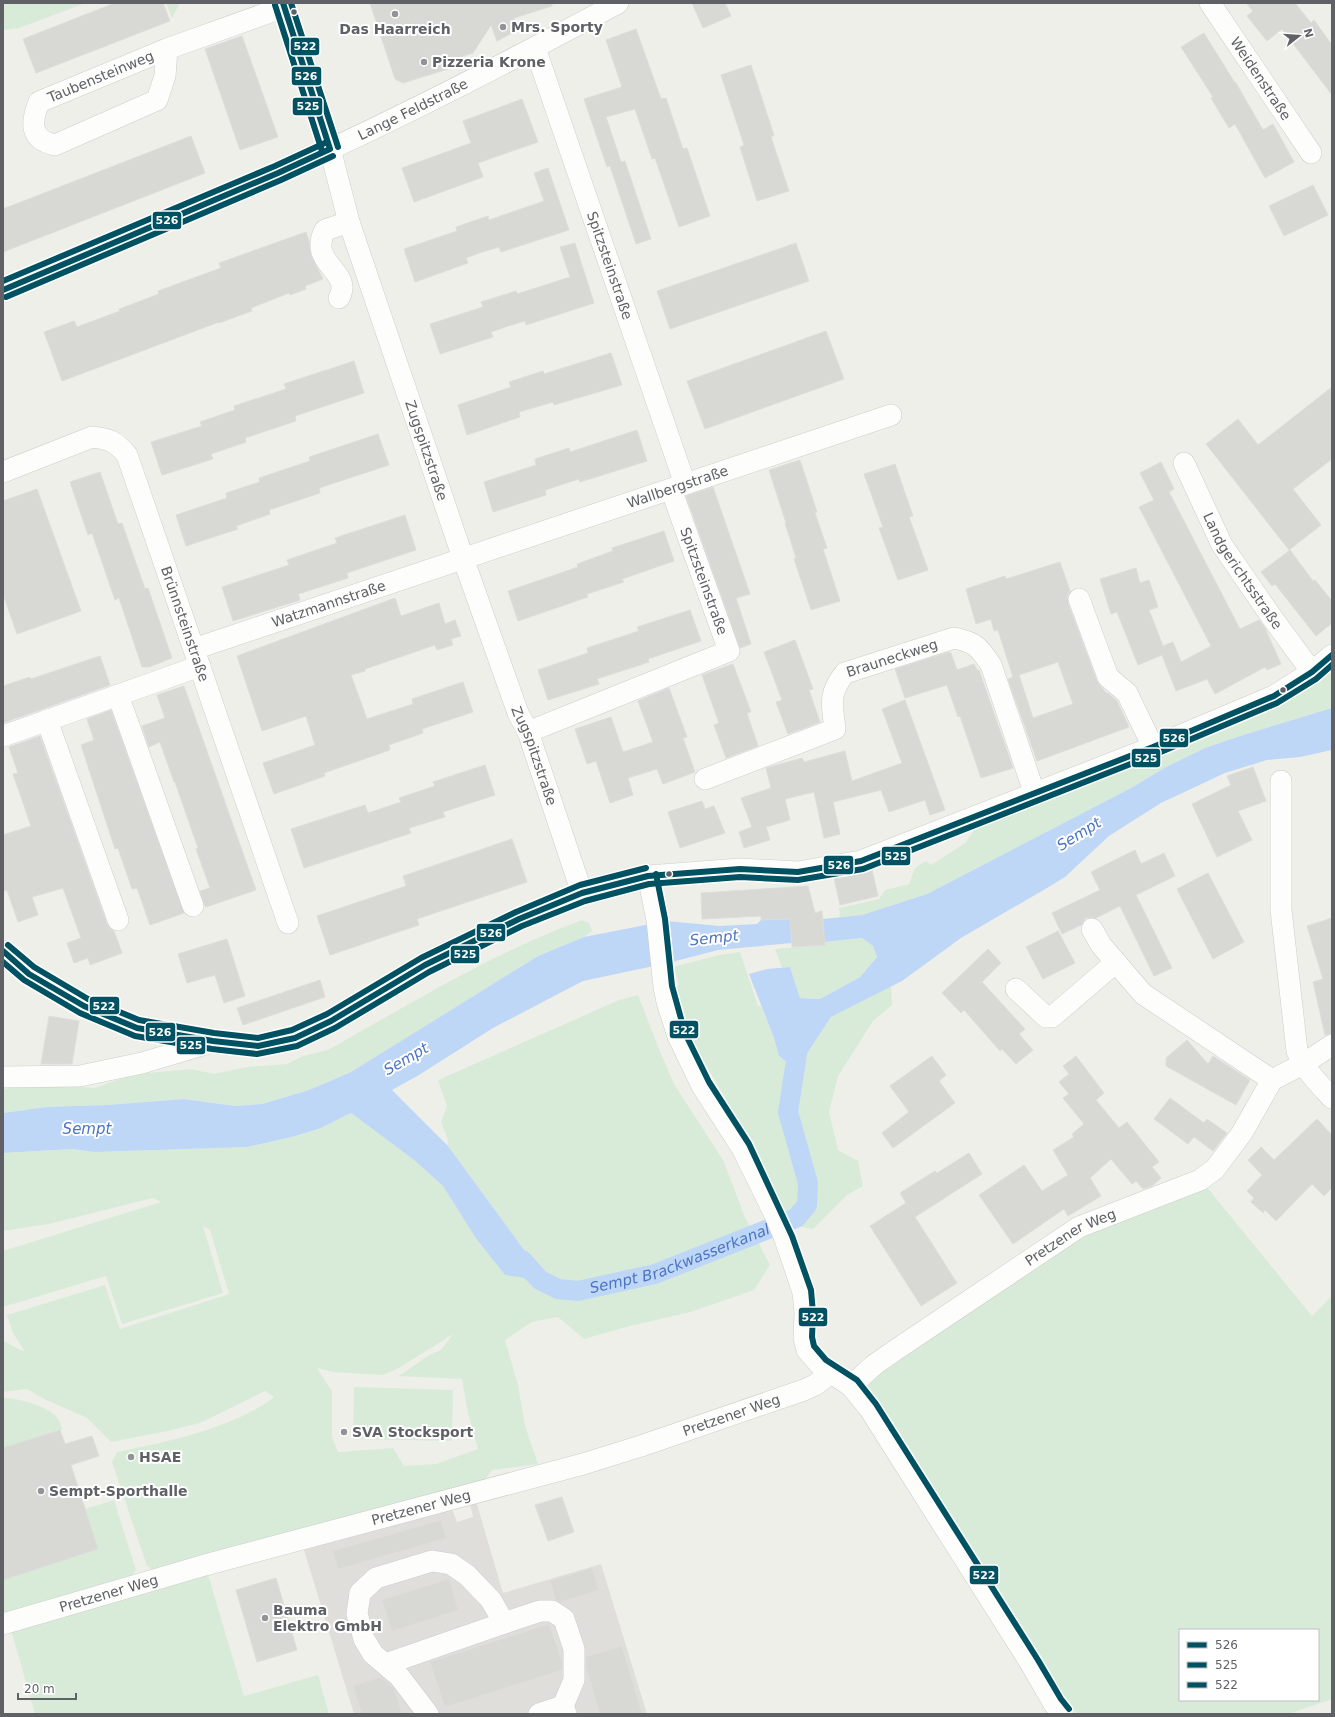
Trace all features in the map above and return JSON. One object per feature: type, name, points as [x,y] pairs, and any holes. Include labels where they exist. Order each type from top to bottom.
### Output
[{"type":"street","name":"Lange Feldstraße","points":[[3,290],[278,173],[330,149],[535,48],[618,3]]},
{"type":"street","name":"Weidenstraße","points":[[1210,3],[1311,153]]},
{"type":"street","name":"Taubensteinweg","points":[[167,49],[164,76],[157,100],[54,144],[43,142],[34,131],[33,116],[39,102],[167,49],[283,5]]},
{"type":"street","name":"Zugspitzstraße","points":[[283,5],[330,149],[349,222],[463,558],[518,713],[528,732],[582,893]]},
{"type":"street","name":"Spitzsteinstraße","points":[[528,732],[729,651],[678,486],[535,48]]},
{"type":"street","points":[[339,298],[342,288],[341,281],[323,256],[320,242],[325,230],[349,222]]},
{"type":"street","name":"Wallbergstraße","points":[[463,558],[891,415]]},
{"type":"street","name":"Brünnsteinstraße","points":[[3,472],[92,437],[106,438],[117,444],[127,454],[288,923]]},
{"type":"street","name":"Landgerichtsstraße","points":[[1184,464],[1222,544],[1273,619],[1312,672]]},
{"type":"street","name":"Watzmannstraße","points":[[3,736],[118,695],[197,658],[463,558]]},
{"type":"street","points":[[1079,599],[1108,677],[1127,693],[1153,747]]},
{"type":"street","name":"Brauneckweg","points":[[705,779],[835,729],[832,696],[836,684],[845,673],[937,636],[969,641],[981,650],[991,665],[1034,792]]},
{"type":"street","points":[[3,951],[30,974],[84,1006],[137,1028],[213,1041],[258,1046],[295,1038],[331,1021],[425,965],[519,919],[582,893],[648,876],[740,869],[798,872],[861,861],[1034,792],[1153,747],[1274,696],[1312,672],[1332,655]]},
{"type":"street","points":[[118,695],[193,906]]},
{"type":"street","points":[[47,720],[118,920]]},
{"type":"street","points":[[1281,781],[1281,910],[1297,1051],[1303,1064],[1313,1078],[1332,1098]]},
{"type":"street","points":[[648,876],[657,920],[661,967],[667,1002],[678,1036],[702,1086],[742,1148],[774,1213],[803,1292],[805,1313],[804,1338],[807,1350],[810,1356],[821,1366],[851,1386],[874,1415],[1031,1664],[1057,1711]]},
{"type":"street","points":[[1092,929],[1101,945],[1143,994],[1272,1080],[1303,1064],[1332,1045]]},
{"type":"street","points":[[1016,989],[1046,1017],[1052,1017],[1116,962]]},
{"type":"street","points":[[3,1077],[80,1076],[142,1063],[213,1041]]},
{"type":"street","name":"Pretzener Weg","points":[[851,1386],[863,1374],[897,1349],[1079,1227],[1188,1186],[1205,1177],[1215,1169],[1242,1133],[1272,1080]]},
{"type":"street","name":"Pretzener Weg","points":[[3,1624],[205,1565],[583,1464],[641,1446],[804,1390],[815,1385],[831,1373]]},
{"type":"street","points":[[428,1714],[399,1676],[373,1654],[364,1639],[357,1614],[360,1593],[376,1578],[432,1561],[451,1564],[467,1575],[491,1600],[504,1623]]},
{"type":"street","points":[[386,1664],[540,1610],[552,1611],[564,1620],[574,1649],[574,1680],[564,1710],[539,1714]]},
{"type":"shaded area","points":[[476,1501],[503,1593],[601,1564],[647,1714],[354,1714],[304,1550],[452,1509],[457,1522],[473,1517],[470,1503]]},
{"type":"green space","points":[[3,3],[86,3],[19,28],[3,30]]},
{"type":"green space","points":[[166,3],[180,3],[172,18]]},
{"type":"green space","points":[[1328,672],[1332,672],[1332,708],[1205,748],[1166,767],[1131,788],[927,894],[862,915],[840,917],[839,908],[879,899],[885,890],[909,884],[915,868],[926,861],[931,865],[965,843],[982,819],[1267,708],[1307,690]]},
{"type":"green space","points":[[582,920],[589,923],[592,931],[584,937],[538,956],[351,1072],[309,1090],[262,1104],[235,1106],[184,1099],[107,1105],[46,1107],[3,1113],[3,1089],[42,1084],[95,1088],[126,1077],[147,1073],[191,1069],[214,1074],[247,1067],[287,1064],[303,1056],[328,1050],[452,980],[516,948]]},
{"type":"green space","points":[[862,938],[873,946],[877,957],[860,977],[820,999],[800,998],[790,967],[782,968],[775,949],[824,945],[824,942]]},
{"type":"green space","points":[[740,952],[758,1006],[761,1006],[774,1038],[779,1056],[790,1065],[806,1055],[831,1017],[891,986],[892,1005],[873,1021],[838,1076],[829,1112],[838,1150],[858,1161],[863,1186],[847,1195],[813,1229],[795,1226],[770,1191],[744,1130],[697,1050],[689,1030],[676,987],[679,984],[673,967],[719,955]]},
{"type":"green space","points":[[638,995],[674,1084],[723,1160],[745,1217],[770,1265],[754,1290],[691,1312],[630,1326],[584,1339],[558,1317],[532,1322],[505,1340],[518,1385],[525,1426],[538,1464],[492,1470],[480,1487],[154,1571],[147,1566],[112,1462],[117,1452],[178,1439],[220,1425],[259,1408],[274,1397],[265,1391],[200,1423],[111,1442],[87,1418],[42,1398],[27,1389],[3,1392],[3,1341],[25,1352],[13,1333],[7,1315],[105,1285],[120,1329],[229,1294],[210,1230],[203,1226],[223,1293],[122,1324],[106,1276],[3,1307],[3,1251],[161,1202],[153,1198],[49,1224],[3,1231],[3,1153],[72,1149],[94,1152],[247,1147],[292,1137],[321,1128],[351,1113],[414,1160],[443,1186],[475,1237],[539,1280],[533,1262],[448,1146],[447,1137],[441,1122],[447,1106],[438,1080],[619,1000]],"holes":[[[453,1334],[441,1350],[429,1355],[399,1376],[462,1379],[468,1414],[478,1449],[436,1464],[404,1466],[393,1448],[338,1452],[332,1436],[332,1391],[317,1368],[333,1372],[383,1375],[399,1368]]]},
{"type":"green space","points":[[1206,1186],[1312,1316],[1332,1296],[1332,1699],[1288,1714],[1077,1714],[980,1571],[868,1395],[867,1389],[871,1379],[1066,1241]]},
{"type":"green space","points":[[354,1387],[453,1390],[452,1441],[353,1439]]},
{"type":"green space","points":[[3,1398],[17,1399],[42,1407],[55,1415],[61,1423],[62,1429],[3,1448]]},
{"type":"green space","points":[[114,1500],[136,1570],[132,1575],[3,1614],[3,1580],[98,1549],[85,1509]]},
{"type":"green space","points":[[207,1571],[244,1696],[318,1675],[329,1714],[35,1714],[11,1630]]},
{"type":"water","name":"Sempt","points":[[1332,708],[1332,750],[1300,757],[1267,760],[1225,773],[1161,803],[1109,836],[1065,877],[961,938],[902,981],[831,1017],[806,1055],[790,1065],[779,1056],[774,1038],[749,974],[767,969],[790,967],[800,998],[820,999],[860,977],[877,957],[873,946],[862,938],[824,942],[823,919],[862,915],[927,894],[1131,788],[1166,767],[1205,748]]},
{"type":"water","name":"Sempt","points":[[796,918],[792,943],[718,950],[668,963],[583,981],[493,1028],[419,1075],[392,1090],[448,1146],[533,1262],[540,1280],[505,1275],[475,1237],[443,1186],[414,1160],[351,1113],[321,1128],[292,1137],[247,1147],[94,1152],[72,1149],[3,1153],[3,1113],[46,1107],[107,1105],[184,1099],[235,1106],[262,1104],[309,1090],[351,1072],[538,956],[584,937],[666,921],[720,926],[757,924],[761,920]]},
{"type":"building","points":[[115,3],[163,3],[170,21],[36,73],[23,39]]},
{"type":"building","points":[[370,3],[552,3],[552,6],[514,18],[518,30],[497,41],[491,25],[473,53],[457,58],[451,68],[403,83],[395,79]]},
{"type":"building","points":[[692,3],[725,3],[731,16],[703,28]]},
{"type":"building","points":[[1246,3],[1295,3],[1311,23],[1314,20],[1332,45],[1332,95],[1282,29],[1267,41],[1247,16],[1253,11]]},
{"type":"building","points":[[636,29],[661,99],[666,98],[683,149],[687,148],[710,216],[679,227],[655,158],[652,159],[635,109],[606,117],[621,162],[625,161],[651,239],[636,244],[610,166],[607,167],[584,99],[622,87],[606,40]]},
{"type":"building","points":[[1204,33],[1236,83],[1263,130],[1273,124],[1294,162],[1265,178],[1235,124],[1229,128],[1211,98],[1213,97],[1181,47]]},
{"type":"building","points":[[242,36],[278,137],[240,150],[205,49]]},
{"type":"building","points":[[751,65],[774,135],[771,137],[789,191],[757,201],[740,147],[744,145],[721,75]]},
{"type":"building","points":[[522,99],[538,142],[478,163],[483,177],[414,202],[402,168],[471,143],[463,121]]},
{"type":"building","points":[[191,136],[205,173],[3,252],[3,209]]},
{"type":"building","points":[[548,168],[569,230],[501,252],[499,247],[482,252],[466,258],[468,263],[415,282],[404,249],[457,231],[456,227],[488,216],[489,220],[544,201],[534,173]]},
{"type":"building","points":[[1313,185],[1328,215],[1284,236],[1269,206]]},
{"type":"building","points":[[306,232],[311,256],[323,279],[305,286],[306,289],[290,295],[289,293],[251,308],[252,311],[62,381],[44,332],[74,321],[77,327],[120,311],[119,309],[159,294],[158,291],[221,268],[219,263]]},
{"type":"building","points":[[575,243],[594,303],[526,325],[525,321],[508,326],[491,332],[493,337],[440,354],[430,324],[483,307],[481,302],[516,291],[517,294],[570,277],[560,247]]},
{"type":"building","points":[[796,243],[809,281],[670,329],[657,291]]},
{"type":"building","points":[[826,331],[844,379],[705,429],[687,381]]},
{"type":"building","points":[[611,353],[622,385],[554,405],[553,402],[519,412],[520,417],[467,435],[458,405],[511,387],[509,382],[543,371],[544,374]]},
{"type":"building","points":[[354,361],[364,393],[295,416],[296,421],[245,438],[246,442],[211,454],[213,459],[162,475],[151,442],[202,426],[200,422],[235,410],[234,406],[286,389],[284,384]]},
{"type":"building","points":[[1332,387],[1332,459],[1293,489],[1321,525],[1289,550],[1206,444],[1238,419],[1258,445]]},
{"type":"building","points":[[637,430],[647,461],[580,482],[579,479],[545,490],[546,495],[493,512],[484,482],[536,465],[535,459],[569,448],[570,452]]},
{"type":"building","points":[[378,434],[389,465],[319,488],[320,493],[269,510],[270,514],[236,526],[238,529],[186,546],[176,515],[227,498],[226,493],[260,482],[259,478],[310,461],[309,457]]},
{"type":"building","points":[[800,460],[817,512],[815,513],[827,548],[823,549],[840,601],[811,610],[794,559],[796,558],[769,470]]},
{"type":"building","points":[[1161,462],[1174,489],[1169,492],[1240,629],[1259,620],[1265,628],[1281,664],[1267,670],[1265,667],[1215,694],[1207,679],[1176,691],[1162,655],[1138,665],[1117,612],[1111,614],[1100,579],[1136,568],[1140,583],[1149,580],[1158,607],[1149,610],[1163,646],[1173,642],[1181,662],[1211,646],[1139,507],[1154,500],[1140,473]]},
{"type":"building","points":[[895,464],[913,516],[909,517],[928,570],[898,580],[879,528],[883,527],[864,474]]},
{"type":"building","points":[[100,472],[118,524],[122,523],[145,589],[148,588],[172,658],[149,667],[142,667],[119,598],[115,600],[92,533],[88,535],[70,482]]},
{"type":"building","points":[[713,487],[750,594],[736,598],[751,644],[740,648],[686,496]]},
{"type":"building","points":[[37,489],[81,611],[17,634],[3,594],[3,501]]},
{"type":"building","points":[[405,515],[416,550],[347,573],[348,578],[298,594],[300,600],[233,621],[222,587],[289,565],[287,560],[337,543],[335,538]]},
{"type":"building","points":[[664,531],[674,561],[622,579],[624,582],[587,594],[588,597],[518,621],[508,591],[578,567],[577,564],[613,551],[612,548]]},
{"type":"building","points":[[1290,550],[1313,581],[1315,580],[1332,601],[1332,623],[1316,636],[1275,584],[1272,586],[1261,572]]},
{"type":"building","points":[[1060,562],[1070,591],[1067,597],[1068,603],[1097,681],[1106,693],[1117,701],[1129,727],[1037,761],[1008,679],[1013,677],[998,630],[994,631],[991,619],[976,624],[966,589],[1005,576],[1006,579]],"holes":[[[1058,662],[1073,704],[1033,718],[1019,675]]]},
{"type":"building","points":[[395,598],[401,616],[439,603],[445,624],[455,620],[461,636],[451,639],[453,645],[437,650],[435,645],[351,675],[367,719],[413,704],[412,699],[463,682],[473,712],[422,729],[423,733],[389,745],[390,750],[324,773],[325,776],[274,794],[263,763],[315,745],[306,716],[262,731],[237,656]]},
{"type":"building","points":[[690,610],[701,641],[648,659],[649,662],[597,679],[599,684],[548,700],[538,670],[588,653],[587,648],[639,631],[637,627]]},
{"type":"building","points":[[795,640],[813,689],[809,690],[820,722],[788,734],[776,702],[782,700],[764,652]]},
{"type":"building","points":[[949,652],[951,653],[957,670],[974,664],[977,670],[979,670],[1013,768],[981,778],[960,716],[958,717],[947,685],[905,698],[895,669]]},
{"type":"building","points":[[100,656],[110,685],[3,723],[3,686],[30,677],[31,679]]},
{"type":"building","points":[[733,664],[751,712],[747,713],[758,746],[726,758],[714,725],[719,723],[702,675]]},
{"type":"building","points":[[184,686],[256,890],[206,907],[200,891],[210,888],[175,782],[160,742],[149,747],[142,726],[165,718],[157,695]]},
{"type":"building","points":[[669,688],[687,737],[683,738],[695,772],[663,784],[657,769],[628,778],[633,795],[610,803],[596,761],[587,764],[575,729],[611,717],[623,752],[653,742],[638,701]]},
{"type":"building","points":[[905,700],[945,810],[930,815],[925,800],[889,812],[881,790],[833,802],[840,834],[824,838],[814,792],[785,799],[790,820],[766,827],[770,840],[744,848],[739,832],[752,827],[741,798],[771,788],[766,768],[802,758],[804,762],[845,751],[852,781],[902,763],[882,709]]},
{"type":"building","points":[[111,710],[184,913],[150,925],[137,888],[132,889],[118,848],[115,849],[81,745],[94,740],[87,719]]},
{"type":"building","points":[[40,736],[107,924],[110,929],[114,931],[122,953],[90,965],[88,958],[74,963],[67,943],[81,938],[63,888],[32,897],[38,915],[18,922],[7,890],[3,891],[3,835],[31,826],[13,774],[18,773],[9,747]]},
{"type":"building","points":[[485,765],[495,795],[443,812],[445,817],[409,828],[411,833],[304,868],[291,829],[365,805],[368,813],[401,802],[399,798],[435,786],[433,782]]},
{"type":"building","points":[[1253,767],[1266,801],[1238,811],[1252,840],[1217,857],[1192,804],[1231,785],[1227,776]]},
{"type":"building","points":[[702,801],[705,809],[714,806],[725,833],[680,848],[668,812]]},
{"type":"building","points":[[512,839],[527,882],[417,919],[419,925],[330,955],[317,916],[406,886],[403,876]]},
{"type":"building","points":[[1135,850],[1141,864],[1164,853],[1175,876],[1136,895],[1172,968],[1154,976],[1120,906],[1096,918],[1086,918],[1081,925],[1062,934],[1052,913],[1100,890],[1091,872]]},
{"type":"building","points":[[872,870],[878,896],[840,905],[834,878]]},
{"type":"building","points":[[1208,873],[1244,942],[1213,959],[1177,889]]},
{"type":"building","points":[[808,886],[815,913],[822,911],[825,945],[792,947],[790,919],[761,920],[761,916],[702,919],[701,893]]},
{"type":"building","points":[[1332,918],[1332,1033],[1325,1035],[1313,982],[1323,979],[1307,926]]},
{"type":"building","points":[[1058,931],[1075,963],[1043,979],[1026,947]]},
{"type":"building","points":[[227,939],[245,996],[224,1003],[215,975],[187,983],[178,954]]},
{"type":"building","points":[[988,949],[1001,963],[982,982],[1025,1029],[1019,1034],[1033,1050],[1016,1064],[1002,1049],[1000,1051],[964,1010],[961,1013],[942,993]]},
{"type":"building","points":[[320,980],[325,997],[243,1025],[237,1008]]},
{"type":"building","points":[[49,1016],[79,1021],[72,1064],[41,1064]]},
{"type":"building","points":[[1187,1040],[1208,1064],[1213,1056],[1250,1080],[1236,1105],[1166,1066],[1166,1058]]},
{"type":"building","points":[[932,1056],[946,1075],[939,1081],[955,1103],[893,1148],[882,1133],[909,1112],[890,1086]]},
{"type":"building","points":[[1076,1056],[1104,1093],[1096,1100],[1119,1128],[1127,1122],[1159,1162],[1152,1167],[1161,1178],[1152,1186],[1143,1189],[1136,1181],[1132,1184],[1111,1159],[1090,1178],[1101,1196],[1068,1216],[1064,1209],[1013,1244],[979,1195],[1024,1165],[1042,1191],[1068,1175],[1053,1150],[1074,1137],[1072,1134],[1084,1124],[1063,1098],[1069,1094],[1059,1082],[1069,1074],[1063,1066]]},
{"type":"building","points":[[1170,1098],[1204,1123],[1207,1119],[1227,1133],[1213,1151],[1194,1137],[1188,1144],[1154,1119]]},
{"type":"building","points":[[1317,1119],[1332,1135],[1332,1188],[1324,1196],[1312,1184],[1276,1221],[1265,1210],[1263,1213],[1251,1202],[1254,1198],[1247,1191],[1262,1175],[1248,1160],[1261,1147],[1274,1160]]},
{"type":"building","points":[[969,1153],[982,1174],[915,1217],[957,1283],[921,1306],[870,1226],[906,1203],[900,1193],[935,1171],[937,1173]]},
{"type":"building","name":"Sempt-Sporthalle","points":[[60,1430],[65,1444],[92,1436],[99,1456],[71,1465],[98,1549],[3,1580],[3,1448]]},
{"type":"building","points":[[562,1497],[574,1532],[548,1541],[535,1505]]},
{"type":"building","points":[[441,1520],[446,1538],[338,1569],[333,1551]]},
{"type":"building","points":[[592,1568],[598,1590],[560,1602],[556,1600],[550,1581]]},
{"type":"building","points":[[276,1578],[297,1650],[257,1662],[236,1590]]},
{"type":"building","points":[[449,1579],[458,1610],[392,1631],[382,1600]]},
{"type":"building","points":[[549,1624],[562,1661],[562,1670],[445,1707],[430,1662]]},
{"type":"building","points":[[622,1646],[642,1714],[600,1714],[586,1666],[586,1657]]},
{"type":"building","points":[[381,1677],[394,1689],[402,1714],[362,1714],[353,1686]]},
{"type":"waterway","name":"Sempt Brackwasserkanal","points":[[522,1260],[540,1280],[558,1289],[578,1291],[655,1274],[796,1218],[807,1205],[808,1183],[788,1112],[800,1035]]},
{"type":"transit line","name":"526","points":[[283,3],[330,149]]},
{"type":"transit line","name":"522","points":[[291,3],[338,147]]},
{"type":"transit line","name":"525","points":[[275,5],[322,151]]},
{"type":"transit line","name":"522","points":[[3,281],[275,166],[327,142]]},
{"type":"transit line","name":"526","points":[[3,290],[278,173],[330,149]]},
{"type":"transit line","name":"525","points":[[6,297],[281,180],[333,156]]},
{"type":"transit line","name":"526","points":[[3,951],[29,974],[84,1006],[137,1028],[213,1041],[258,1046],[295,1038],[331,1021],[425,965],[519,919],[582,893],[648,876],[740,869],[798,872],[861,861],[1153,747],[1274,696],[1312,672],[1332,655]]},
{"type":"transit line","name":"525","points":[[3,962],[24,980],[80,1013],[135,1036],[212,1049],[257,1054],[297,1046],[335,1028],[429,972],[522,926],[585,901],[649,884],[740,877],[798,880],[863,869],[1156,754],[1277,703],[1316,679],[1332,665]]},
{"type":"transit line","name":"522","points":[[8,945],[34,967],[88,999],[139,1020],[214,1033],[258,1038],[292,1030],[327,1014],[421,958],[516,912],[580,885],[646,868]]},
{"type":"transit line","name":"522","points":[[656,874],[665,919],[672,986],[685,1033],[709,1082],[749,1144],[792,1236],[811,1290],[813,1313],[812,1337],[814,1346],[826,1360],[857,1380],[876,1404],[1038,1660],[1061,1699],[1069,1709]]},
{"type":"place","name":"Das Haarreich","points":[[395,14]]},
{"type":"place","name":"Mrs. Sporty","points":[[503,27]]},
{"type":"place","name":"Pizzeria Krone","points":[[424,62]]},
{"type":"place","name":"SVA Stocksport","points":[[344,1432]]},
{"type":"place","name":"HSAE","points":[[131,1457]]},
{"type":"place","name":"Sempt-Sporthalle","points":[[41,1491]]},
{"type":"place","name":"Bauma Elektro GmbH","points":[[265,1618]]}]
